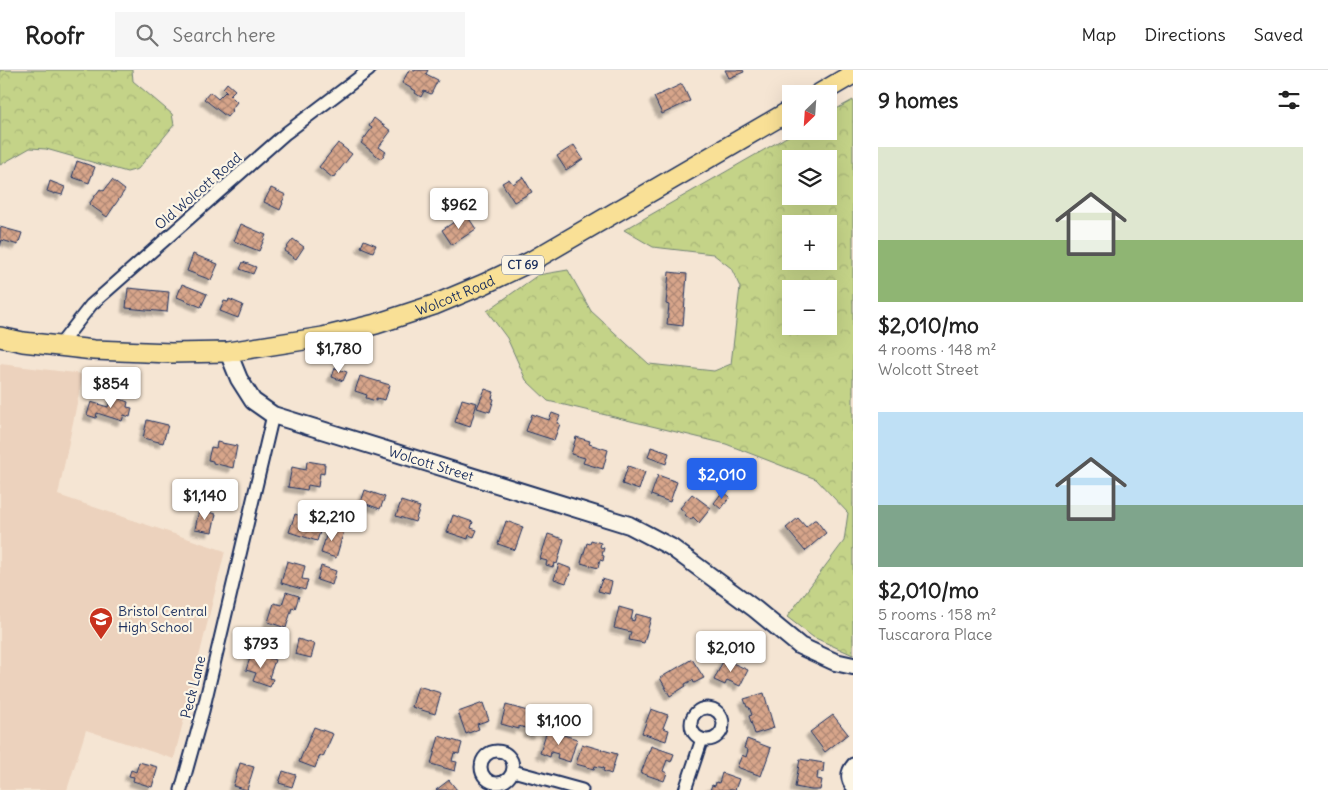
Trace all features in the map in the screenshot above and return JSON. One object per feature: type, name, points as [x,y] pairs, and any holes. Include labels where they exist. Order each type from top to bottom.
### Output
[{"type":"main road","points":[[835,85],[853,74]]},
{"type":"main road","name":"Wolcott Road","points":[[228,352],[324,337],[376,324],[434,305],[484,284],[530,262],[782,115]]},
{"type":"main road","name":"CT 69","points":[[0,337],[24,342],[118,352],[228,352]]},
{"type":"main road","name":"Wolcott Street","points":[[228,352],[239,379],[253,401],[273,415],[629,525],[671,547],[755,608],[800,646],[835,662],[853,666]]},
{"type":"street","name":"Old Wolcott Road","points":[[59,346],[91,306],[286,133],[369,70]]},
{"type":"street","name":"Peck Lane","points":[[181,790],[203,712],[273,415]]},
{"type":"street","points":[[685,790],[702,739]]},
{"type":"street","points":[[853,764],[848,774],[853,788]]},
{"type":"street","points":[[513,771],[582,790]]},
{"type":"shaded area","name":"Bristol Central High School","points":[[0,364],[83,374],[58,495],[225,551],[174,759],[86,730],[67,790],[0,790]]},
{"type":"green space","points":[[0,70],[132,70],[133,81],[172,114],[174,125],[138,169],[127,172],[46,149],[30,148],[0,165]]},
{"type":"green space","points":[[853,100],[853,655],[813,637],[787,617],[844,541],[848,513],[816,479],[726,444],[548,401],[526,380],[507,338],[487,311],[538,275],[568,270],[591,311],[649,364],[714,371],[731,364],[740,287],[731,268],[713,254],[653,247],[624,230],[782,140],[838,140],[838,108]]},
{"type":"building","points":[[409,70],[428,70],[426,74],[438,80],[431,94],[424,91],[421,97],[415,93],[416,91],[402,83]]},
{"type":"building","points":[[725,70],[743,70],[744,72],[729,78]]},
{"type":"building","points":[[227,83],[235,90],[230,95],[237,102],[227,117],[204,99],[210,92],[218,99],[227,92],[223,88]]},
{"type":"building","points":[[682,84],[690,101],[662,114],[654,97]]},
{"type":"building","points":[[374,118],[391,131],[379,147],[386,152],[381,159],[361,143],[372,128],[369,126]]},
{"type":"building","points":[[338,143],[352,154],[333,178],[319,167]]},
{"type":"building","points":[[574,145],[583,159],[566,170],[557,156]]},
{"type":"building","points":[[77,161],[95,167],[89,183],[72,177]]},
{"type":"building","points":[[523,177],[532,192],[514,202],[502,183],[509,179],[513,184]]},
{"type":"building","points":[[112,180],[125,190],[107,217],[89,204],[100,189],[104,191]]},
{"type":"building","points":[[50,181],[65,187],[62,195],[47,191]]},
{"type":"building","points":[[271,188],[286,195],[280,210],[264,202]]},
{"type":"building","points":[[466,214],[476,229],[452,245],[442,230]]},
{"type":"building","points":[[241,224],[266,235],[259,251],[234,241]]},
{"type":"building","points":[[0,227],[22,233],[18,245],[2,240],[0,246]]},
{"type":"building","points":[[293,239],[304,247],[296,259],[284,251]]},
{"type":"building","points":[[364,240],[376,245],[373,252],[361,247]]},
{"type":"building","points":[[193,254],[218,264],[211,280],[187,271]]},
{"type":"building","points":[[243,262],[256,267],[253,274],[240,269]]},
{"type":"building","points":[[669,272],[687,274],[683,326],[667,324],[669,305],[666,304]]},
{"type":"building","points":[[182,284],[207,294],[201,307],[177,297]]},
{"type":"building","points":[[128,288],[169,292],[167,312],[126,308]]},
{"type":"building","points":[[229,299],[243,305],[238,318],[220,311],[224,301],[228,302]]},
{"type":"building","points":[[335,368],[347,372],[343,381],[332,377]]},
{"type":"building","points":[[360,376],[390,385],[385,400],[376,398],[376,401],[366,398],[367,395],[355,391]]},
{"type":"building","points":[[485,389],[494,392],[490,412],[477,408]]},
{"type":"building","points":[[115,394],[121,396],[120,399],[128,402],[127,407],[132,408],[130,417],[124,415],[122,421],[97,413],[96,418],[87,415],[91,402],[108,407]]},
{"type":"building","points":[[462,399],[477,403],[470,427],[455,422]]},
{"type":"building","points":[[552,413],[560,416],[557,423],[560,424],[554,440],[526,431],[532,414],[549,420]]},
{"type":"building","points":[[147,420],[168,425],[163,443],[143,438]]},
{"type":"building","points":[[576,437],[590,441],[589,444],[608,450],[603,469],[583,463],[585,458],[571,454]]},
{"type":"building","points":[[217,442],[237,446],[233,468],[208,460],[211,447],[216,448]]},
{"type":"building","points":[[651,447],[669,453],[666,464],[648,457]]},
{"type":"building","points":[[307,461],[325,464],[324,474],[320,473],[318,487],[308,485],[307,490],[288,487],[292,467],[306,470]]},
{"type":"building","points":[[628,466],[645,472],[639,490],[622,484]]},
{"type":"building","points":[[658,475],[677,482],[670,502],[651,495]]},
{"type":"building","points":[[365,490],[385,497],[380,509],[361,502]]},
{"type":"building","points":[[723,491],[730,497],[721,509],[714,503]]},
{"type":"building","points":[[692,494],[711,508],[699,523],[693,517],[691,520],[680,508]]},
{"type":"building","points":[[401,501],[420,507],[415,522],[396,516]]},
{"type":"building","points":[[199,510],[216,514],[212,532],[195,529]]},
{"type":"building","points":[[295,514],[314,520],[311,529],[320,532],[317,541],[289,532]]},
{"type":"building","points":[[453,515],[473,522],[471,528],[477,530],[474,537],[469,535],[468,539],[447,532]]},
{"type":"building","points":[[798,518],[806,527],[816,520],[826,533],[805,551],[786,528]]},
{"type":"building","points":[[506,521],[523,527],[515,550],[498,544]]},
{"type":"building","points":[[329,526],[344,531],[336,558],[321,553]]},
{"type":"building","points":[[548,534],[564,539],[557,564],[554,563],[553,567],[546,565],[547,561],[540,559]]},
{"type":"building","points":[[591,540],[601,543],[600,547],[604,548],[603,561],[600,560],[598,568],[581,563],[587,543],[590,544]]},
{"type":"building","points":[[287,561],[305,566],[302,579],[308,580],[305,590],[281,583]]},
{"type":"building","points":[[559,564],[572,569],[566,583],[554,579]]},
{"type":"building","points":[[321,566],[336,571],[332,585],[317,580]]},
{"type":"building","points":[[602,579],[612,582],[609,594],[598,591]]},
{"type":"building","points":[[286,592],[299,596],[295,609],[292,608],[286,628],[268,622],[274,603],[282,605]]},
{"type":"building","points":[[619,607],[633,611],[631,620],[634,621],[636,614],[651,618],[644,643],[629,640],[631,632],[614,628]]},
{"type":"building","points":[[298,639],[315,644],[311,658],[295,654]]},
{"type":"building","points":[[252,652],[275,660],[269,678],[273,679],[270,687],[253,681],[256,673],[246,670]]},
{"type":"building","points":[[692,659],[704,678],[694,683],[693,680],[685,684],[686,686],[670,696],[660,678]]},
{"type":"building","points":[[724,659],[748,670],[740,686],[727,680],[725,685],[714,680]]},
{"type":"building","points":[[418,686],[441,693],[435,714],[412,707]]},
{"type":"building","points":[[764,693],[774,728],[755,734],[749,716],[752,715],[744,699]]},
{"type":"building","points":[[483,703],[489,720],[477,724],[479,729],[466,734],[458,712]]},
{"type":"building","points":[[506,705],[542,715],[537,734],[527,732],[528,729],[519,726],[519,729],[501,724]]},
{"type":"building","points":[[651,709],[668,715],[663,728],[669,730],[666,741],[642,733]]},
{"type":"building","points":[[833,715],[848,734],[825,752],[810,732]]},
{"type":"building","points":[[314,727],[333,734],[323,757],[320,755],[315,768],[299,762]]},
{"type":"building","points":[[547,730],[577,739],[570,762],[557,758],[558,754],[551,752],[550,757],[540,753]]},
{"type":"building","points":[[439,736],[462,743],[459,754],[454,753],[452,761],[457,762],[455,771],[431,764]]},
{"type":"building","points":[[747,739],[771,748],[761,776],[737,767],[742,755],[746,757],[748,750],[744,748]]},
{"type":"building","points":[[582,744],[617,754],[611,774],[603,771],[604,768],[595,766],[594,769],[576,764]]},
{"type":"building","points":[[651,746],[674,754],[671,762],[667,760],[663,771],[667,773],[664,781],[641,773]]},
{"type":"building","points":[[800,759],[824,763],[823,772],[818,771],[817,779],[822,780],[820,790],[795,787]]},
{"type":"building","points":[[139,762],[158,767],[152,787],[133,781],[134,777],[129,776],[131,770],[136,772]]},
{"type":"building","points":[[240,763],[254,767],[247,790],[233,786]]},
{"type":"building","points":[[283,771],[296,775],[292,787],[279,783]]},
{"type":"building","points":[[722,773],[739,779],[735,790],[710,790],[712,785],[715,786],[716,782],[719,783]]},
{"type":"building","points":[[449,780],[457,790],[436,790]]},
{"type":"place","name":"Bristol Central High School","points":[[101,640]]}]
